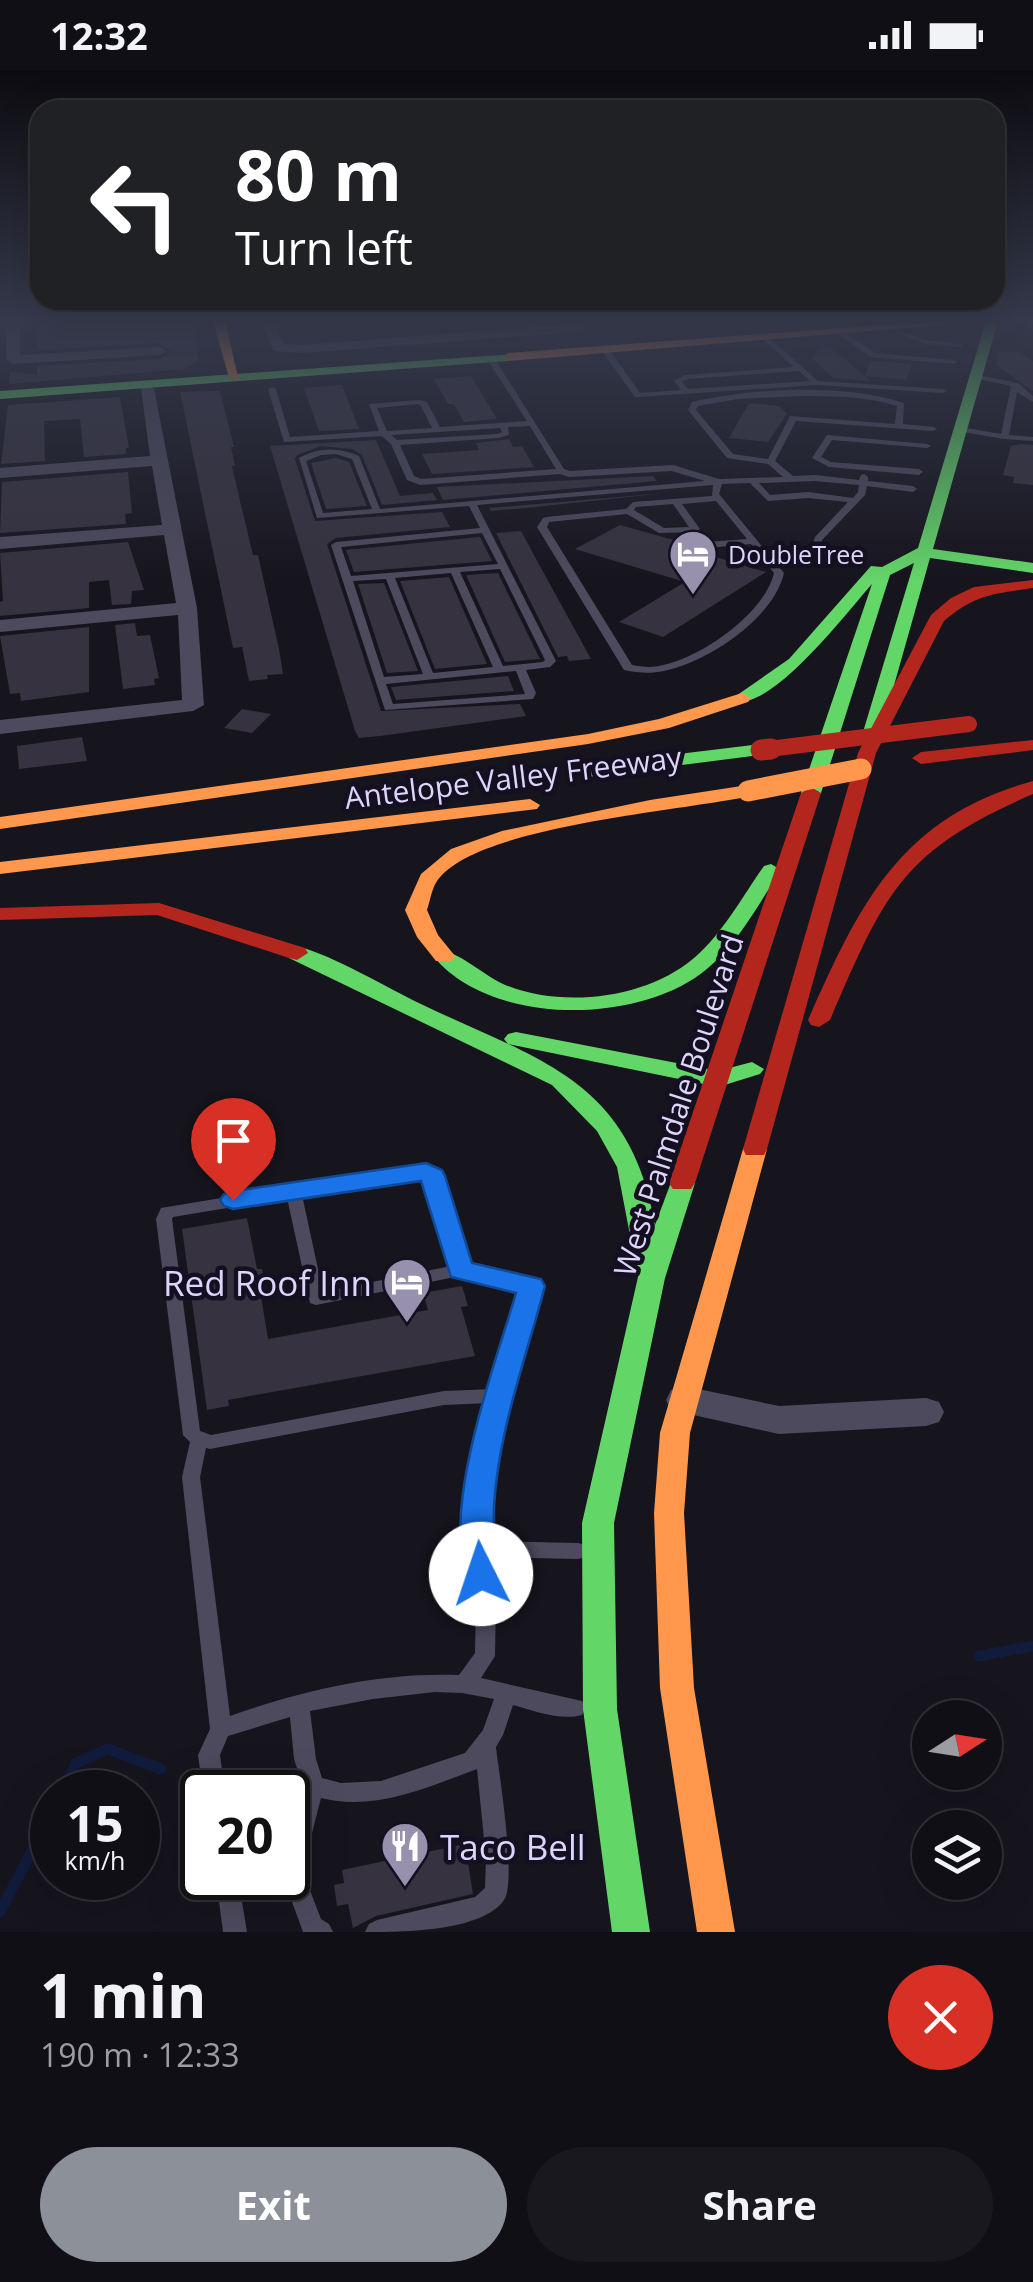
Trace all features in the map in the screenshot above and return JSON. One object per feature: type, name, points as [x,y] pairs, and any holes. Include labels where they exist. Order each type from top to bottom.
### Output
[{"type":"main road","name":"West Palmdale Boulevard","points":[[631,1932],[600,1709],[598,1523],[651,1278],[938,408]]},
{"type":"main road","points":[[950,408],[946,423],[960,429]]},
{"type":"main road","points":[[894,760],[872,719],[966,408]]},
{"type":"main road","points":[[930,438],[942,436],[942,457],[950,463]]},
{"type":"main road","points":[[916,481],[938,502],[945,527],[958,537],[1033,565]]},
{"type":"main road","points":[[0,823],[362,774],[639,730],[694,714],[760,690],[804,659],[899,534]]},
{"type":"main road","points":[[883,572],[922,552],[1033,565]]},
{"type":"main road","points":[[716,1932],[685,1760],[673,1644],[668,1537],[675,1432],[782,1056],[894,760],[937,618],[953,601],[973,591],[1033,584]]},
{"type":"main road","name":"Antelope Valley Freeway","points":[[568,774],[977,723]]},
{"type":"main road","name":"Antelope Valley Freeway","points":[[0,868],[555,802],[744,785],[894,760],[1033,744]]},
{"type":"main road","points":[[744,785],[502,838],[458,853],[428,878],[416,910],[431,944],[455,967],[483,985],[538,1001],[625,997],[664,986],[694,970],[798,832]]},
{"type":"main road","points":[[766,1107],[817,1024],[876,892],[904,856],[937,828],[1033,787]]},
{"type":"main road","points":[[0,840],[236,813]]},
{"type":"main road","points":[[0,914],[159,909],[278,944],[560,1080],[594,1105],[618,1132],[634,1168],[638,1218],[651,1278]]},
{"type":"main road","points":[[378,990],[504,1037],[718,1079],[739,1076],[782,1056]]},
{"type":"street","points":[[0,728],[193,705],[188,608],[149,408]]},
{"type":"street","points":[[0,473],[157,461]]},
{"type":"street","points":[[0,543],[174,528]]},
{"type":"street","points":[[0,626],[188,608]]},
{"type":"street","points":[[684,1400],[779,1420],[926,1412]]},
{"type":"lane","points":[[278,408],[287,440],[532,423]]},
{"type":"lane","points":[[373,408],[384,433],[396,444],[410,478],[435,481],[561,471],[586,475],[673,468],[718,482]]},
{"type":"lane","points":[[426,408],[437,430]]},
{"type":"lane","points":[[517,408],[532,423],[561,471]]},
{"type":"lane","points":[[693,408],[730,456],[770,462],[790,478]]},
{"type":"lane","points":[[899,425],[901,408]]},
{"type":"lane","points":[[1004,436],[1011,408]]},
{"type":"lane","points":[[770,462],[793,418],[899,425],[930,438]]},
{"type":"lane","points":[[396,444],[498,436],[506,433],[503,425]]},
{"type":"lane","points":[[960,429],[1033,440]]},
{"type":"lane","points":[[916,481],[868,468],[828,464],[816,458],[830,437],[930,438]]},
{"type":"lane","points":[[377,512],[356,458],[349,453],[318,453],[302,460],[320,516],[377,512],[718,482],[752,480],[916,481]]},
{"type":"lane","points":[[814,556],[818,539],[862,493],[861,483],[868,468]]},
{"type":"lane","points":[[752,480],[768,498],[808,495],[852,500]]},
{"type":"lane","points":[[435,481],[447,505]]},
{"type":"lane","points":[[679,537],[662,532],[628,511],[554,517],[542,527],[628,668],[647,672],[676,665],[732,635],[772,595],[779,573],[715,494],[718,482]]},
{"type":"lane","points":[[628,511],[633,505],[719,498]]},
{"type":"lane","points":[[676,502],[696,529]]},
{"type":"lane","points":[[380,681],[546,665],[552,660],[472,503]]},
{"type":"lane","points":[[662,532],[696,529],[728,543]]},
{"type":"lane","points":[[486,530],[336,545],[390,708],[529,697],[531,693],[520,668]]},
{"type":"lane","points":[[707,545],[753,541]]},
{"type":"lane","points":[[347,579],[503,566]]},
{"type":"lane","points":[[454,570],[499,670]]},
{"type":"lane","points":[[390,576],[429,676]]},
{"type":"lane","points":[[460,1270],[432,1176],[426,1172],[173,1209],[164,1219],[192,1435],[210,1442],[444,1398],[501,1396]]},
{"type":"lane","points":[[292,1191],[316,1299],[460,1270],[532,1286],[481,1467],[476,1549],[486,1599],[485,1656],[464,1684]]},
{"type":"lane","points":[[199,1440],[191,1476],[221,1729],[208,1755],[210,1770]]},
{"type":"lane","points":[[476,1549],[599,1552]]},
{"type":"lane","points":[[221,1729],[253,1717],[402,1687],[464,1684],[550,1706],[600,1709]]},
{"type":"lane","points":[[314,1786],[341,1793],[381,1791],[472,1761],[485,1744],[506,1696]]},
{"type":"lane","points":[[299,1707],[305,1759],[314,1786],[301,1833],[296,1880],[312,1927],[321,1932]]},
{"type":"lane","points":[[377,1932],[480,1907],[496,1893],[497,1859],[485,1744]]},
{"type":"lane","points":[[230,1900],[235,1932]]},
{"type":"building","points":[[8,408],[122,408],[129,448],[126,454],[84,457],[80,419],[44,421],[45,461],[1,464]]},
{"type":"building","points":[[183,408],[224,408],[234,447],[232,466],[253,555],[258,555],[283,674],[249,681],[242,647],[233,648]]},
{"type":"building","points":[[311,408],[351,408],[359,429],[319,431]]},
{"type":"building","points":[[456,408],[490,408],[497,419],[464,422]]},
{"type":"building","points":[[746,408],[781,408],[787,414],[768,442],[729,438]]},
{"type":"building","points":[[509,439],[513,447],[522,446],[534,467],[432,474],[422,454],[479,450],[476,443]]},
{"type":"building","points":[[376,440],[400,496],[433,493],[437,500],[382,505],[362,455],[352,449],[321,446],[295,459],[315,521],[442,512],[450,527],[336,538],[327,544],[381,711],[520,704],[526,716],[359,738],[355,731],[270,446]]},
{"type":"building","points":[[1033,445],[1033,485],[1013,483],[1014,477],[1003,475],[1011,446]]},
{"type":"building","points":[[336,458],[349,462],[367,506],[326,509],[311,463]]},
{"type":"building","points":[[128,472],[132,513],[125,514],[126,524],[0,533],[2,482]]},
{"type":"building","points":[[653,476],[657,481],[443,500],[437,487]]},
{"type":"building","points":[[666,493],[491,511],[489,508]]},
{"type":"building","points":[[620,525],[674,540],[698,534],[711,538],[700,542],[696,551],[766,572],[663,637],[619,622],[685,582],[575,549]]},
{"type":"building","points":[[521,531],[591,659],[569,661],[567,656],[558,657],[496,533]]},
{"type":"building","points":[[480,537],[492,561],[354,572],[346,550]]},
{"type":"building","points":[[128,542],[144,590],[132,591],[131,604],[112,605],[109,580],[89,582],[89,608],[0,616],[0,553]]},
{"type":"building","points":[[498,573],[540,659],[505,662],[466,575]]},
{"type":"building","points":[[449,577],[487,664],[435,669],[400,581]]},
{"type":"building","points":[[384,583],[418,671],[387,673],[358,584]]},
{"type":"building","points":[[135,623],[137,636],[150,635],[159,678],[154,679],[155,685],[123,689],[115,625]]},
{"type":"building","points":[[89,627],[89,692],[21,701],[20,693],[10,694],[0,636]]},
{"type":"building","points":[[508,676],[514,691],[396,700],[391,687]]},
{"type":"building","points":[[242,709],[271,714],[252,733],[224,728]]},
{"type":"building","points":[[82,737],[87,761],[19,769],[17,746]]},
{"type":"building","name":"Red Roof Inn","points":[[247,1218],[257,1269],[262,1269],[267,1295],[261,1296],[268,1339],[428,1310],[423,1293],[462,1286],[468,1306],[461,1307],[475,1356],[228,1400],[229,1406],[207,1410],[182,1229]]},
{"type":"building","name":"Taco Bell","points":[[465,1844],[473,1894],[376,1916],[353,1928],[348,1904],[337,1906],[334,1885],[344,1883],[342,1870]]},
{"type":"waterway","points":[[979,1656],[1033,1646]]},
{"type":"waterway","points":[[73,1770],[76,1763],[108,1749],[161,1769]]},
{"type":"waterway","points":[[0,1912],[30,1854]]},
{"type":"traffic: fast","points":[[869,742],[967,408]]},
{"type":"traffic: fast","points":[[811,793],[883,573],[922,552],[1033,568]]},
{"type":"traffic: fast","points":[[742,698],[795,663],[876,569]]},
{"type":"traffic: fast","points":[[588,771],[761,750]]},
{"type":"traffic: fast","points":[[444,956],[469,976],[530,999],[597,1003],[630,997],[661,987],[702,962],[724,938],[771,870]]},
{"type":"traffic: fast","points":[[297,953],[560,1080],[587,1103],[620,1146],[629,1167],[651,1276]]},
{"type":"traffic: fast","points":[[516,1039],[718,1079],[752,1069]]},
{"type":"traffic: fast","points":[[631,1932],[600,1709],[598,1523],[651,1278],[682,1183]]},
{"type":"traffic: slow","points":[[0,823],[588,739],[663,724],[742,698]]},
{"type":"traffic: slow","points":[[748,791],[861,769]]},
{"type":"traffic: slow","points":[[444,956],[428,937],[416,910],[428,878],[458,853],[502,837],[650,806],[748,791]]},
{"type":"traffic: slow","points":[[0,868],[530,805]]},
{"type":"traffic: slow","points":[[716,1932],[677,1688],[669,1513],[675,1433],[755,1149]]},
{"type":"traffic: jam","points":[[755,1149],[867,753],[937,618],[957,601],[980,590],[1032,584]]},
{"type":"traffic: jam","points":[[761,750],[969,724]]},
{"type":"traffic: jam","points":[[921,758],[1033,745]]},
{"type":"traffic: jam","points":[[819,1020],[857,935],[894,874],[947,828],[1033,787]]},
{"type":"traffic: jam","points":[[682,1183],[811,793]]},
{"type":"traffic: jam","points":[[0,914],[159,909],[297,953]]},
{"type":"place","name":"DoubleTree","points":[[693,596]]},
{"type":"place","name":"Red Roof Inn","points":[[407,1324]]},
{"type":"place","name":"Taco Bell","points":[[405,1888]]},
{"type":"route","points":[[233,1200],[426,1172],[432,1176],[460,1270],[532,1286],[481,1467],[476,1549],[481,1574]]}]
